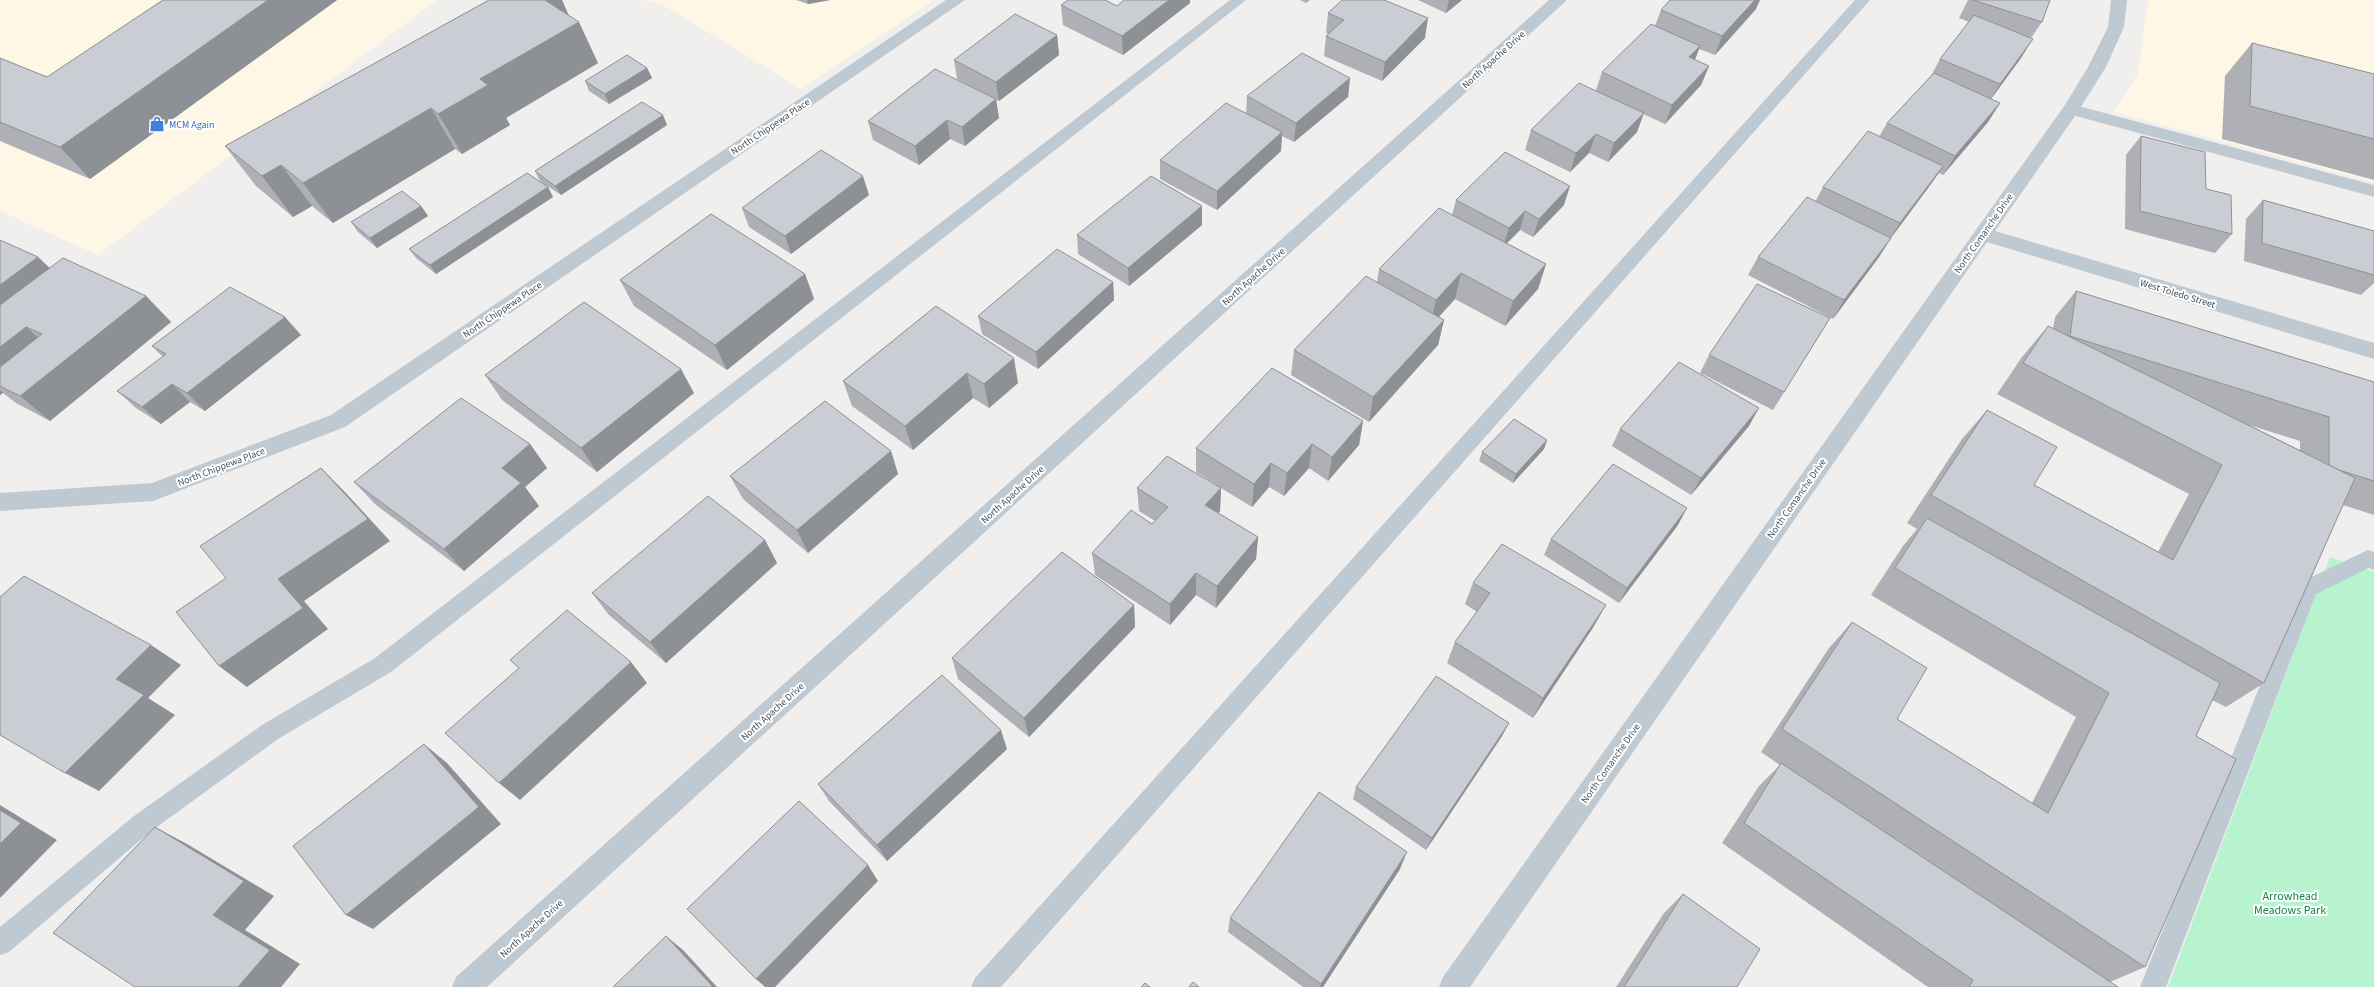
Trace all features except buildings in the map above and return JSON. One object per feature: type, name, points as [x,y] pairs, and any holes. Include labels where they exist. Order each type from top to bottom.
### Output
[{"type":"street","name":"North Chippewa Place","points":[[0,502],[153,492],[338,421],[957,0]]},
{"type":"street","name":"North Apache Drive","points":[[466,987],[1559,0]]},
{"type":"street","name":"North Comanche Drive","points":[[1453,987],[2071,109],[2097,67],[2116,27],[2119,0]]},
{"type":"street","name":"West Toledo Street","points":[[1982,234],[2374,351]]},
{"type":"lane","points":[[0,943],[154,815],[270,732],[383,665],[1239,0]]},
{"type":"lane","points":[[984,987],[1863,0]]},
{"type":"lane","points":[[2071,109],[2374,191]]},
{"type":"lane","points":[[2153,987],[2308,588],[2368,559],[2374,561]]},
{"type":"shaded area","points":[[0,0],[437,0],[98,255],[0,211]]},
{"type":"shaded area","points":[[645,0],[934,0],[802,89],[666,7]]},
{"type":"shaded area","points":[[2148,0],[2374,0],[2374,182],[2114,112],[2138,74]]},
{"type":"green space","name":"Arrowhead Meadows Park","points":[[2330,557],[2374,572],[2374,987],[2168,987]]},
{"type":"place","name":"MCM Again","points":[[157,124]]}]
